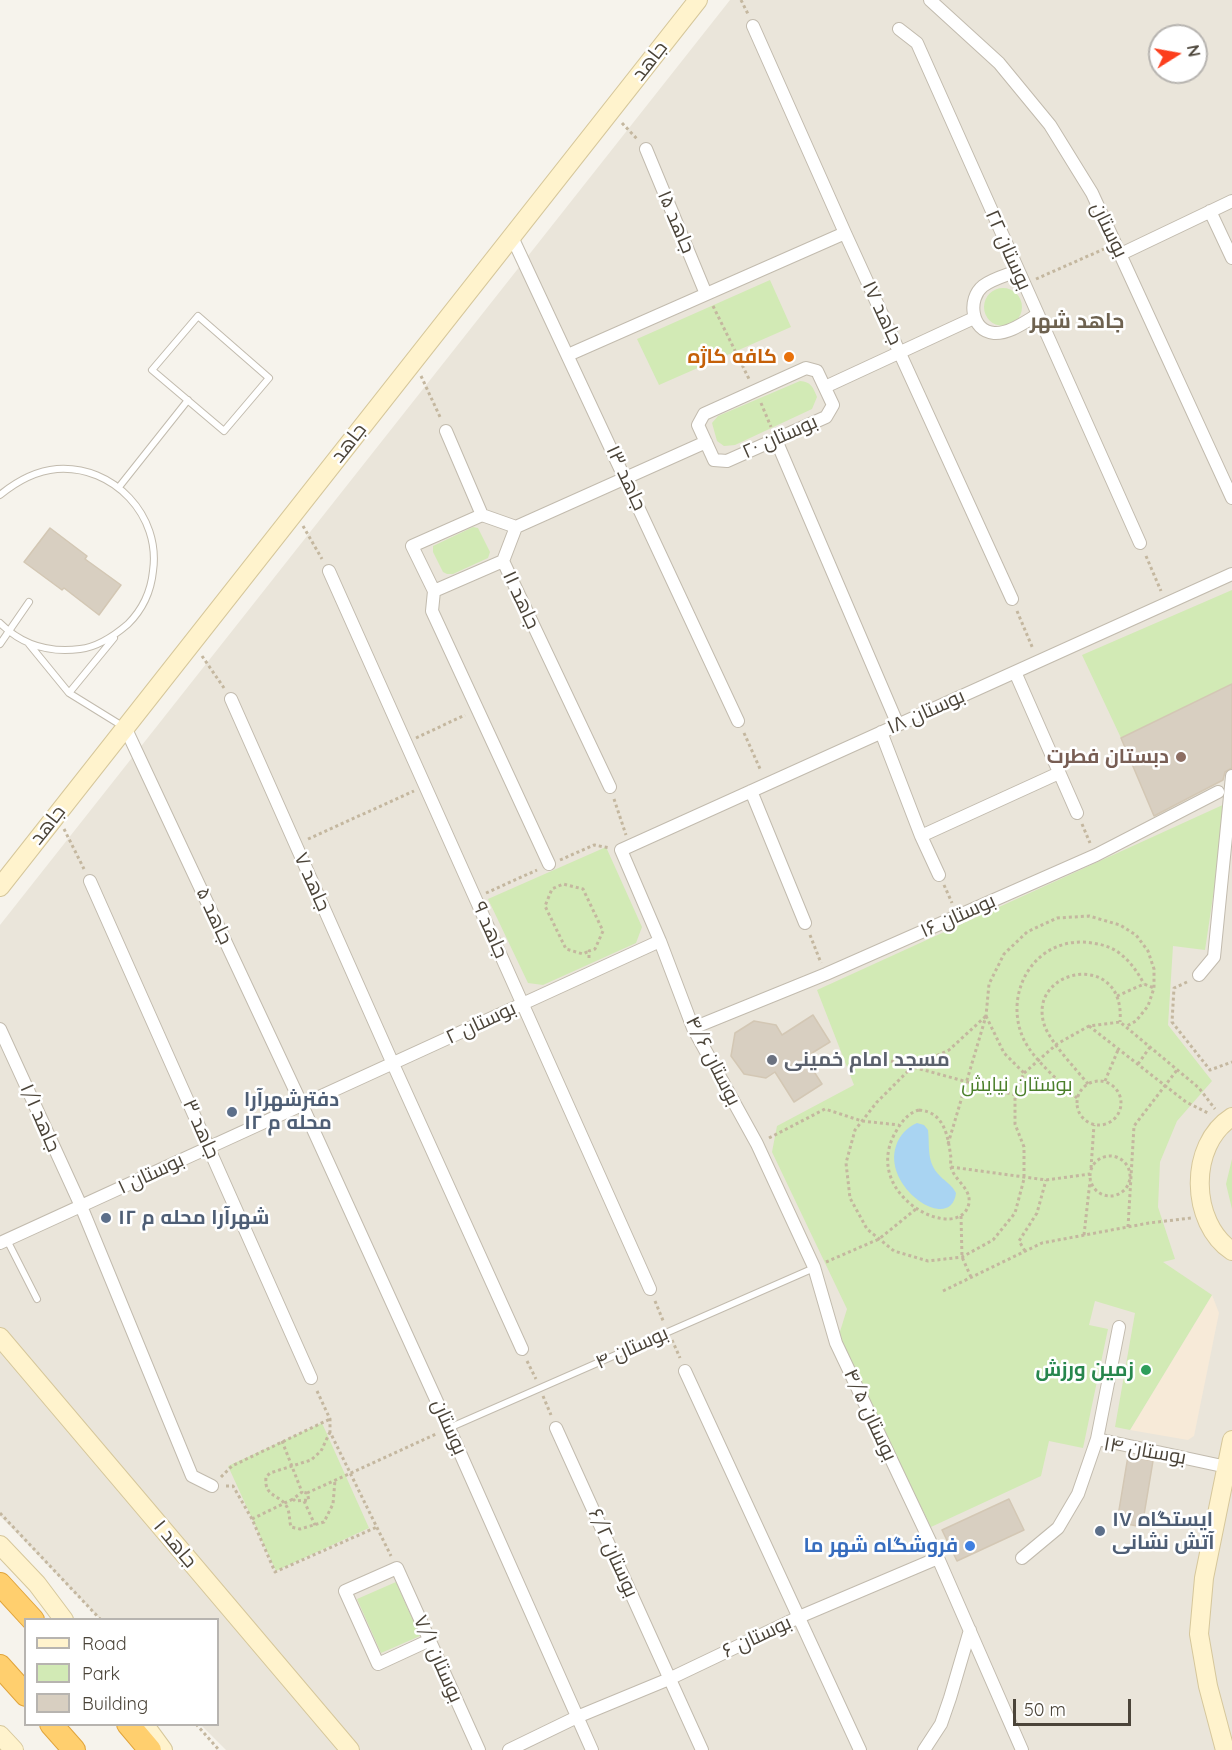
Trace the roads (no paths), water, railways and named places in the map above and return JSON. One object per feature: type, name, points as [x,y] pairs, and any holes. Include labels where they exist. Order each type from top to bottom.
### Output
[{"type":"highway","points":[[0,1584],[31,1618]]},
{"type":"highway","points":[[0,1666],[24,1693]]},
{"type":"highway","points":[[52,1726],[74,1750]]},
{"type":"highway","points":[[129,1726],[150,1750]]},
{"type":"street","name":"جاهد","points":[[0,887],[698,0]]},
{"type":"street","name":"بوستان","points":[[930,0],[999,63],[1050,125],[1092,193],[1232,498]]},
{"type":"street","name":"جاهد ۱۷","points":[[753,26],[1012,599]]},
{"type":"street","name":"بوستان ۲۲","points":[[899,28],[917,43],[1140,543]]},
{"type":"street","name":"جاهد ۱۵","points":[[646,149],[706,294]]},
{"type":"street","points":[[1119,249],[1232,201]]},
{"type":"street","points":[[1210,211],[1232,258]]},
{"type":"street","points":[[568,355],[845,233]]},
{"type":"street","name":"جاهد ۱۳","points":[[512,237],[738,721]]},
{"type":"street","points":[[1017,270],[983,286],[975,295],[972,306],[975,318],[983,329],[994,333],[1007,331],[1037,315]]},
{"type":"street","name":"بوستان ۲۰","points":[[825,387],[975,318]]},
{"type":"street","name":"بوستان ۲۰","points":[[806,368],[817,371],[825,387],[833,405],[826,417],[727,461],[714,460],[698,425],[704,414],[806,368]]},
{"type":"street","points":[[446,431],[482,515]]},
{"type":"street","points":[[776,440],[898,725]]},
{"type":"street","points":[[549,864],[432,611],[434,591],[412,546],[482,515],[516,527],[706,442]]},
{"type":"street","name":"جاهد ۱۱","points":[[516,527],[503,561],[610,787]]},
{"type":"street","points":[[434,591],[503,561]]},
{"type":"street","name":"جاهد ۹","points":[[329,571],[650,1289]]},
{"type":"street","name":"بوستان ۱۸","points":[[625,848],[1232,574]]},
{"type":"street","points":[[1015,672],[1077,813]]},
{"type":"street","name":"جاهد ۷","points":[[231,699],[522,1349]]},
{"type":"street","name":"جاهد ۵","points":[[125,728],[302,1105]]},
{"type":"street","points":[[881,732],[921,836],[939,875]]},
{"type":"street","points":[[921,836],[1059,773]]},
{"type":"street","points":[[1200,975],[1214,957],[1231,776]]},
{"type":"street","points":[[751,791],[805,923]]},
{"type":"street","name":"بوستان ۱۶","points":[[693,1028],[826,974],[1096,855],[1218,792]]},
{"type":"street","name":"بوستان ۴/۶","points":[[625,848],[693,1028],[757,1144],[814,1267]]},
{"type":"street","name":"جاهد ۳","points":[[90,881],[311,1378]]},
{"type":"street","name":"بوستان ۲","points":[[302,1105],[660,941]]},
{"type":"street","name":"جاهد ۱/۱","points":[[0,1029],[81,1206],[192,1476],[212,1486]]},
{"type":"street","name":"بوستان","points":[[302,1105],[592,1750]]},
{"type":"street","name":"بوستان ۱","points":[[3,1241],[302,1105]]},
{"type":"street","points":[[1228,1119],[1205,1149],[1198,1183],[1204,1216],[1223,1245],[1232,1251]]},
{"type":"street","name":"بوستان ۴/۵","points":[[814,1267],[836,1343],[938,1558],[1022,1750]]},
{"type":"street","points":[[1097,1439],[1119,1327]]},
{"type":"street","name":"جاهد ۱","points":[[0,1337],[350,1750]]},
{"type":"street","points":[[685,1371],[860,1750]]},
{"type":"street","name":"بوستان ۶/۲","points":[[556,1428],[702,1750]]},
{"type":"street","name":"بوستان ۱۴","points":[[1022,1558],[1058,1528],[1078,1494],[1097,1439],[1227,1467]]},
{"type":"street","points":[[1225,1750],[1208,1686],[1199,1634],[1204,1578],[1232,1440]]},
{"type":"street","points":[[0,1545],[37,1584],[62,1618]]},
{"type":"street","name":"بوستان ۶","points":[[509,1750],[799,1617],[938,1558]]},
{"type":"street","name":"بوستان ۷/۱","points":[[430,1640],[378,1664],[345,1591],[397,1568],[430,1640],[479,1750]]},
{"type":"street","points":[[924,1750],[941,1724],[970,1630]]},
{"type":"street","points":[[145,1726],[163,1750]]},
{"type":"street","points":[[0,1735],[14,1750]]},
{"type":"lane","points":[[198,316],[269,378],[224,431],[188,400],[152,370],[198,316]]},
{"type":"lane","points":[[119,487],[188,400]]},
{"type":"lane","points":[[0,495],[16,482],[36,473],[57,469],[79,470],[100,476],[119,487],[134,502],[146,520],[155,561],[152,582],[144,602],[132,620],[117,634],[69,693]]},
{"type":"lane","points":[[0,644],[29,602]]},
{"type":"lane","points":[[0,623],[9,632],[29,644],[65,651],[83,649],[117,634]]},
{"type":"lane","points":[[29,644],[69,693],[125,728]]},
{"type":"lane","points":[[3,1241],[37,1299]]},
{"type":"lane","name":"بوستان ۴","points":[[449,1428],[814,1267]]},
{"type":"water","points":[[917,1123],[924,1125],[928,1130],[930,1154],[936,1171],[956,1193],[951,1204],[943,1209],[931,1207],[919,1201],[899,1177],[894,1162],[899,1139],[904,1132]]},
{"type":"place","name":"کافه کاژه","points":[[789,357]]},
{"type":"place","name":"دبستان فطرت","points":[[1181,757]]},
{"type":"place","name":"مسجد امام خمینی","points":[[772,1060]]},
{"type":"place","name":"دفترشهرآرا محله م ۱۲","points":[[232,1112]]},
{"type":"place","name":"شهرآرا محله م ۱۲","points":[[106,1218]]},
{"type":"place","name":"زمین ورزش","points":[[1146,1370]]},
{"type":"place","name":"ایستگاه ۱۷ آتش نشانی","points":[[1100,1531]]},
{"type":"place","name":"فروشگاه شهر ما","points":[[970,1546]]},
{"type":"district","name":"جاهد شهر","points":[[1077,322]]},
{"type":"park label","name":"بوستان نیایش","points":[[1017,1085]]}]
